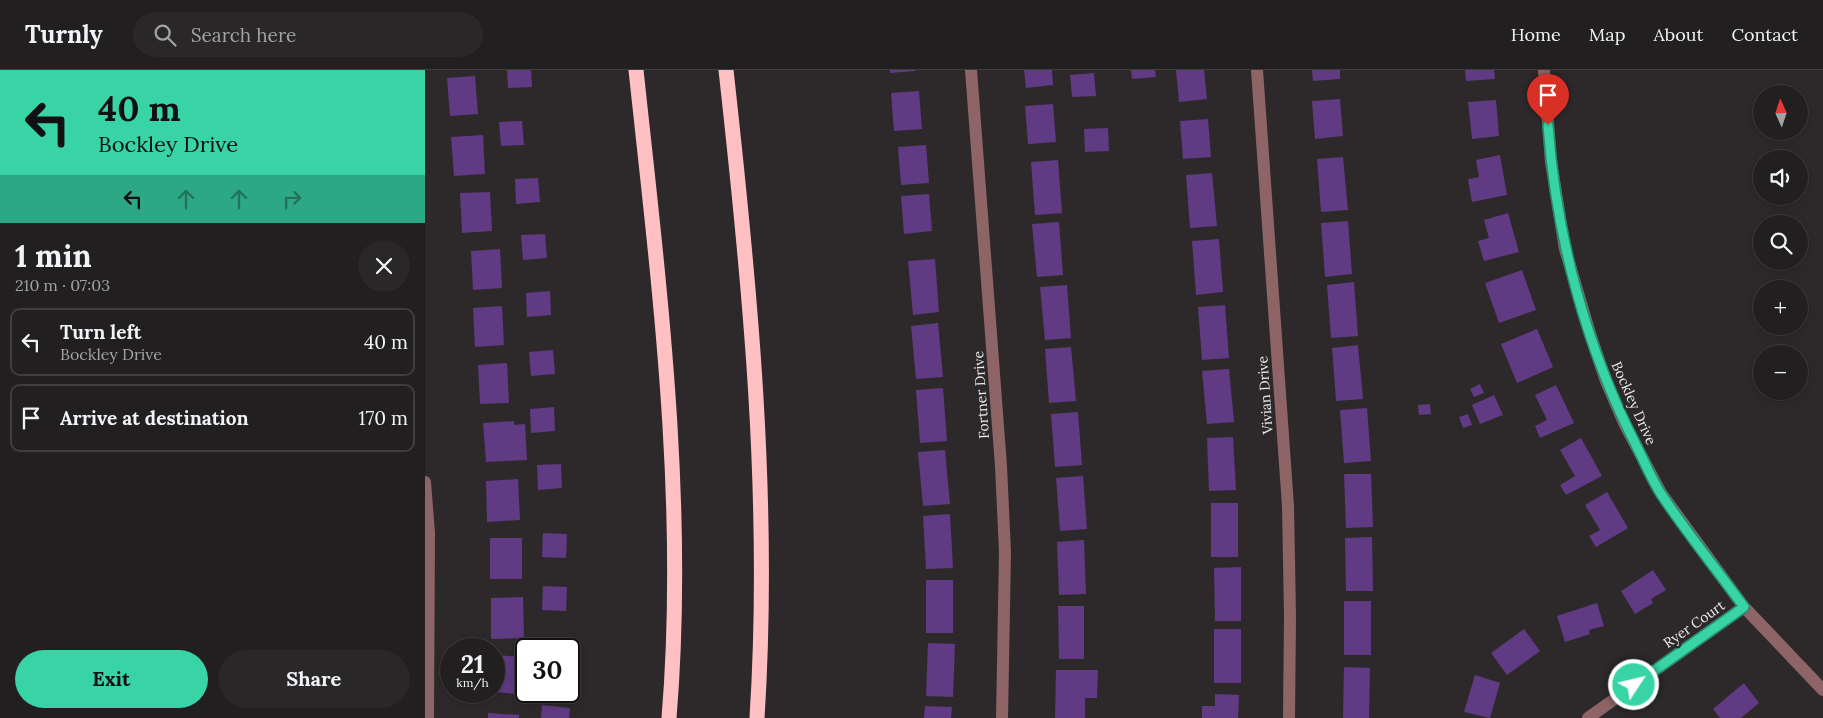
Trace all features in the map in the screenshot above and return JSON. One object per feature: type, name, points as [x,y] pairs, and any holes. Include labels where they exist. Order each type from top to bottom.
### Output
[{"type":"highway","points":[[637,70],[663,320],[669,416],[673,521],[669,718]]},
{"type":"highway","points":[[726,70],[751,308],[760,448],[762,558],[757,718]]},
{"type":"street","name":"Fortner Drive","points":[[971,70],[1001,466],[1005,552],[1002,718]]},
{"type":"street","name":"Vivian Drive","points":[[1257,70],[1288,506],[1289,718]]},
{"type":"street","name":"Bockley Drive","points":[[1544,70],[1551,162],[1561,225],[1588,328],[1606,381],[1625,425],[1661,493],[1744,607],[1823,690]]},
{"type":"street","points":[[425,482],[429,718]]},
{"type":"street","name":"Ryer Court","points":[[1588,718],[1744,607]]},
{"type":"building","points":[[507,70],[531,70],[532,87],[508,88]]},
{"type":"building","points":[[890,70],[915,70],[915,71],[890,73]]},
{"type":"building","points":[[1024,70],[1052,70],[1053,85],[1026,88]]},
{"type":"building","points":[[1131,70],[1155,70],[1156,77],[1132,79]]},
{"type":"building","points":[[1176,70],[1204,70],[1207,99],[1179,102]]},
{"type":"building","points":[[1312,70],[1340,70],[1340,79],[1313,81]]},
{"type":"building","points":[[1465,70],[1494,70],[1495,79],[1466,81]]},
{"type":"building","points":[[1094,73],[1096,96],[1072,97],[1070,75]]},
{"type":"building","points":[[475,76],[478,114],[450,116],[447,78]]},
{"type":"building","points":[[919,91],[922,129],[894,131],[891,93]]},
{"type":"building","points":[[1340,99],[1343,136],[1315,139],[1312,101]]},
{"type":"building","points":[[1496,100],[1499,136],[1472,139],[1468,102]]},
{"type":"building","points":[[1053,104],[1056,142],[1028,144],[1025,106]]},
{"type":"building","points":[[1208,119],[1211,157],[1183,159],[1180,121]]},
{"type":"building","points":[[522,121],[524,145],[501,146],[499,122]]},
{"type":"building","points":[[1108,128],[1109,151],[1085,152],[1084,129]]},
{"type":"building","points":[[483,135],[485,174],[454,176],[451,137]]},
{"type":"building","points":[[926,145],[929,183],[901,185],[898,147]]},
{"type":"building","points":[[1500,155],[1507,195],[1472,202],[1468,179],[1479,177],[1476,160]]},
{"type":"building","points":[[1343,157],[1348,210],[1321,212],[1317,159]]},
{"type":"building","points":[[1058,160],[1062,213],[1035,215],[1031,162]]},
{"type":"building","points":[[1212,173],[1217,226],[1190,228],[1186,175]]},
{"type":"building","points":[[538,178],[540,202],[516,204],[515,179]]},
{"type":"building","points":[[490,192],[492,231],[462,233],[460,193]]},
{"type":"building","points":[[929,194],[932,231],[904,234],[901,196]]},
{"type":"building","points":[[1508,213],[1519,252],[1484,261],[1478,241],[1489,238],[1484,220]]},
{"type":"building","points":[[1348,221],[1352,274],[1325,277],[1321,223]]},
{"type":"building","points":[[1059,222],[1063,275],[1037,277],[1032,224]]},
{"type":"building","points":[[545,234],[547,258],[523,260],[521,235]]},
{"type":"building","points":[[1219,239],[1223,292],[1196,295],[1192,241]]},
{"type":"building","points":[[500,249],[502,288],[473,290],[471,251]]},
{"type":"building","points":[[935,259],[939,312],[913,315],[908,261]]},
{"type":"building","points":[[1522,270],[1536,310],[1499,323],[1485,283]]},
{"type":"building","points":[[1354,282],[1358,336],[1331,338],[1327,285]]},
{"type":"building","points":[[1067,285],[1071,338],[1045,340],[1040,287]]},
{"type":"building","points":[[550,291],[551,315],[527,317],[526,293]]},
{"type":"building","points":[[1225,305],[1229,358],[1202,360],[1198,307]]},
{"type":"building","points":[[502,306],[504,345],[475,347],[473,308]]},
{"type":"building","points":[[938,323],[943,377],[916,379],[911,326]]},
{"type":"building","points":[[1537,329],[1553,367],[1517,383],[1501,344]]},
{"type":"building","points":[[1358,345],[1363,399],[1336,401],[1332,348]]},
{"type":"building","points":[[1071,347],[1076,401],[1049,403],[1045,349]]},
{"type":"building","points":[[553,350],[555,374],[531,376],[529,352]]},
{"type":"building","points":[[507,363],[509,403],[480,404],[478,365]]},
{"type":"building","points":[[1229,369],[1234,422],[1207,424],[1202,371]]},
{"type":"building","points":[[1480,384],[1484,393],[1474,397],[1470,389]]},
{"type":"building","points":[[1556,385],[1574,423],[1540,438],[1535,426],[1547,420],[1535,395]]},
{"type":"building","points":[[943,388],[947,441],[920,443],[916,390]]},
{"type":"building","points":[[1494,395],[1503,415],[1480,424],[1472,405]]},
{"type":"building","points":[[1430,404],[1431,414],[1419,415],[1418,405]]},
{"type":"building","points":[[554,407],[555,431],[531,433],[530,409]]},
{"type":"building","points":[[1367,408],[1371,461],[1344,463],[1340,410]]},
{"type":"building","points":[[1078,412],[1082,465],[1055,467],[1051,414]]},
{"type":"building","points":[[1468,414],[1472,425],[1463,428],[1459,417]]},
{"type":"building","points":[[514,421],[514,425],[525,424],[527,460],[486,462],[483,423]]},
{"type":"building","points":[[1233,437],[1236,490],[1209,491],[1207,438]]},
{"type":"building","points":[[1581,438],[1602,476],[1566,495],[1560,485],[1575,476],[1560,450]]},
{"type":"building","points":[[945,450],[950,504],[923,506],[918,452]]},
{"type":"building","points":[[561,464],[562,488],[538,490],[537,465]]},
{"type":"building","points":[[1344,474],[1371,474],[1373,527],[1346,528]]},
{"type":"building","points":[[1083,476],[1087,529],[1060,531],[1056,478]]},
{"type":"building","points":[[518,479],[520,520],[487,522],[486,481]]},
{"type":"building","points":[[1607,492],[1628,528],[1596,547],[1589,536],[1600,530],[1585,505]]},
{"type":"building","points":[[1211,503],[1238,503],[1238,557],[1211,557]]},
{"type":"building","points":[[950,514],[953,568],[926,569],[923,516]]},
{"type":"building","points":[[543,533],[567,534],[566,558],[542,557]]},
{"type":"building","points":[[1372,537],[1373,591],[1346,591],[1345,538]]},
{"type":"building","points":[[490,538],[522,538],[522,579],[490,579]]},
{"type":"building","points":[[1084,540],[1086,594],[1059,595],[1057,542]]},
{"type":"building","points":[[1241,567],[1241,621],[1215,621],[1214,568]]},
{"type":"building","points":[[1653,570],[1666,590],[1651,599],[1653,603],[1635,614],[1621,591]]},
{"type":"building","points":[[926,580],[953,580],[953,633],[926,633]]},
{"type":"building","points":[[543,586],[567,587],[566,611],[542,610]]},
{"type":"building","points":[[523,597],[524,638],[491,638],[491,598]]},
{"type":"building","points":[[1344,601],[1371,601],[1371,655],[1344,655]]},
{"type":"building","points":[[1597,603],[1604,626],[1589,630],[1590,634],[1565,642],[1557,616]]},
{"type":"building","points":[[1058,606],[1084,606],[1084,659],[1059,659]]},
{"type":"building","points":[[1214,629],[1241,629],[1241,683],[1214,683]]},
{"type":"building","points":[[1524,629],[1540,651],[1507,675],[1491,653]]},
{"type":"building","points":[[928,643],[955,644],[953,697],[926,696]]},
{"type":"building","points":[[505,656],[515,656],[515,694],[505,693]]},
{"type":"building","points":[[1344,667],[1370,668],[1369,718],[1343,718]]},
{"type":"building","points":[[1056,670],[1098,670],[1097,698],[1085,698],[1085,718],[1055,718]]},
{"type":"building","points":[[1475,675],[1500,683],[1490,718],[1464,712]]},
{"type":"building","points":[[1744,683],[1759,703],[1741,718],[1720,718],[1713,709]]},
{"type":"building","points":[[1215,694],[1239,695],[1238,718],[1202,718],[1202,706],[1215,706]]},
{"type":"building","points":[[542,705],[570,708],[569,718],[541,718]]},
{"type":"building","points":[[925,706],[952,707],[951,718],[924,718]]},
{"type":"building","points":[[488,713],[519,715],[519,718],[488,718]]},
{"type":"route","points":[[1548,125],[1551,162],[1565,249],[1606,381],[1625,425],[1661,493],[1744,607],[1634,685]]}]
